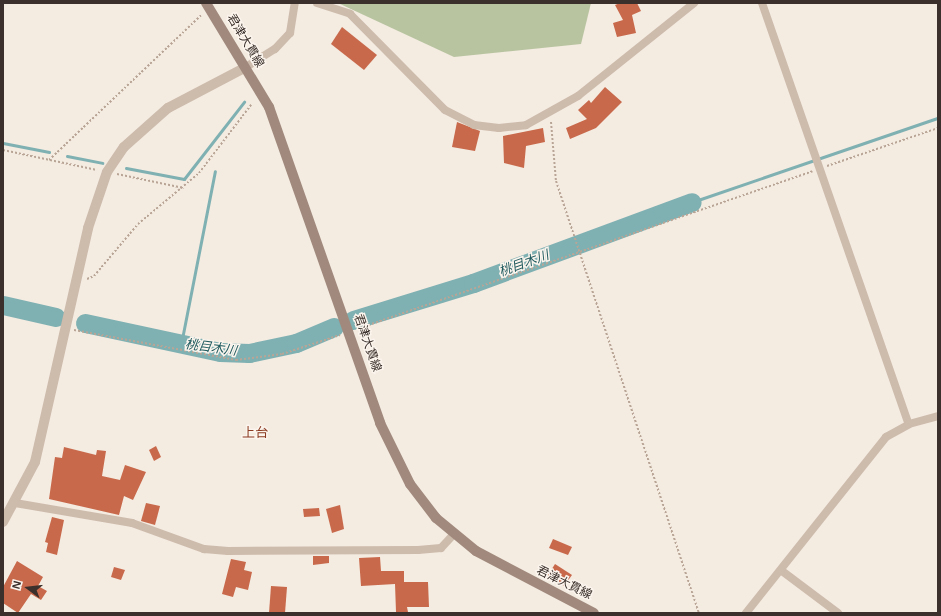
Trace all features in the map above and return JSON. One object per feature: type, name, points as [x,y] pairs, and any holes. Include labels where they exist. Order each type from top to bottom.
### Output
[{"type":"main road","name":"君津大貫線","points":[[207,5],[269,107],[392,453],[410,484],[454,535],[496,564],[594,613]]},
{"type":"street","points":[[3,522],[35,462],[96,198],[108,172],[124,147],[168,108],[246,67],[275,49],[290,33],[295,3]]},
{"type":"street","points":[[317,3],[350,14],[445,110],[474,125],[500,128],[526,124],[551,112],[578,96],[694,3]]},
{"type":"street","points":[[762,3],[821,166],[909,424]]},
{"type":"street","points":[[746,613],[782,571],[886,437],[909,424],[938,416]]},
{"type":"street","points":[[14,503],[132,523],[204,549],[228,551],[418,550],[441,548],[454,535]]},
{"type":"street","points":[[782,571],[838,613]]},
{"type":"path","points":[[49,160],[207,5]]},
{"type":"path","points":[[76,282],[94,276],[138,224],[184,188],[251,105]]},
{"type":"path","points":[[551,112],[556,181],[578,252],[700,613]]},
{"type":"path","points":[[66,329],[236,360],[282,354],[350,332],[821,166],[938,128]]},
{"type":"path","points":[[3,150],[184,188]]},
{"type":"green space","points":[[338,3],[591,3],[581,44],[454,57]]},
{"type":"building","points":[[620,3],[637,3],[641,11],[632,15],[636,33],[617,37],[613,23],[623,20],[615,5]]},
{"type":"building","points":[[342,27],[377,55],[364,70],[331,44]]},
{"type":"building","points":[[605,87],[622,102],[596,128],[570,139],[566,128],[587,119],[578,110],[589,100],[591,103]]},
{"type":"building","points":[[457,122],[480,131],[475,151],[452,147]]},
{"type":"building","points":[[543,128],[545,142],[526,146],[524,168],[504,163],[503,136]]},
{"type":"building","points":[[156,446],[161,457],[154,461],[149,450]]},
{"type":"building","points":[[64,447],[96,455],[97,450],[106,451],[102,476],[120,480],[125,465],[146,472],[133,500],[124,496],[119,515],[49,499],[55,457],[62,458]]},
{"type":"building","points":[[146,503],[160,506],[155,525],[141,521]]},
{"type":"building","points":[[340,505],[344,529],[332,533],[326,509]]},
{"type":"building","points":[[319,508],[320,516],[304,517],[303,509]]},
{"type":"building","points":[[52,517],[64,520],[57,555],[46,552],[48,543],[45,542]]},
{"type":"building","points":[[553,539],[572,547],[568,555],[549,548]]},
{"type":"building","points":[[313,556],[329,556],[329,563],[313,565]]},
{"type":"building","points":[[380,557],[381,571],[404,571],[404,582],[428,582],[429,607],[407,607],[408,612],[396,612],[395,584],[361,586],[359,558]]},
{"type":"building","points":[[231,559],[246,562],[244,570],[252,572],[248,590],[236,587],[233,597],[222,594]]},
{"type":"building","points":[[17,561],[43,577],[38,586],[47,591],[41,600],[31,594],[18,613],[3,603],[3,587]]},
{"type":"building","points":[[555,564],[572,575],[564,586],[548,575]]},
{"type":"building","points":[[114,567],[125,570],[121,580],[111,577]]},
{"type":"building","points":[[271,586],[287,587],[285,613],[269,613]]},
{"type":"waterway","points":[[126,168],[184,179],[244,102]]},
{"type":"waterway","points":[[692,202],[938,118]]},
{"type":"waterway","points":[[3,143],[49,152]]},
{"type":"waterway","points":[[67,156],[102,163]]},
{"type":"waterway","points":[[181,344],[215,171]]},
{"type":"waterway","name":"桃目木川","points":[[353,320],[473,283],[692,202]]},
{"type":"waterway","name":"桃目木川","points":[[3,305],[56,317]]},
{"type":"waterway","name":"桃目木川","points":[[85,323],[220,352],[249,353],[296,343],[334,327]]},
{"type":"district","name":"上台","points":[[255,433]]}]
